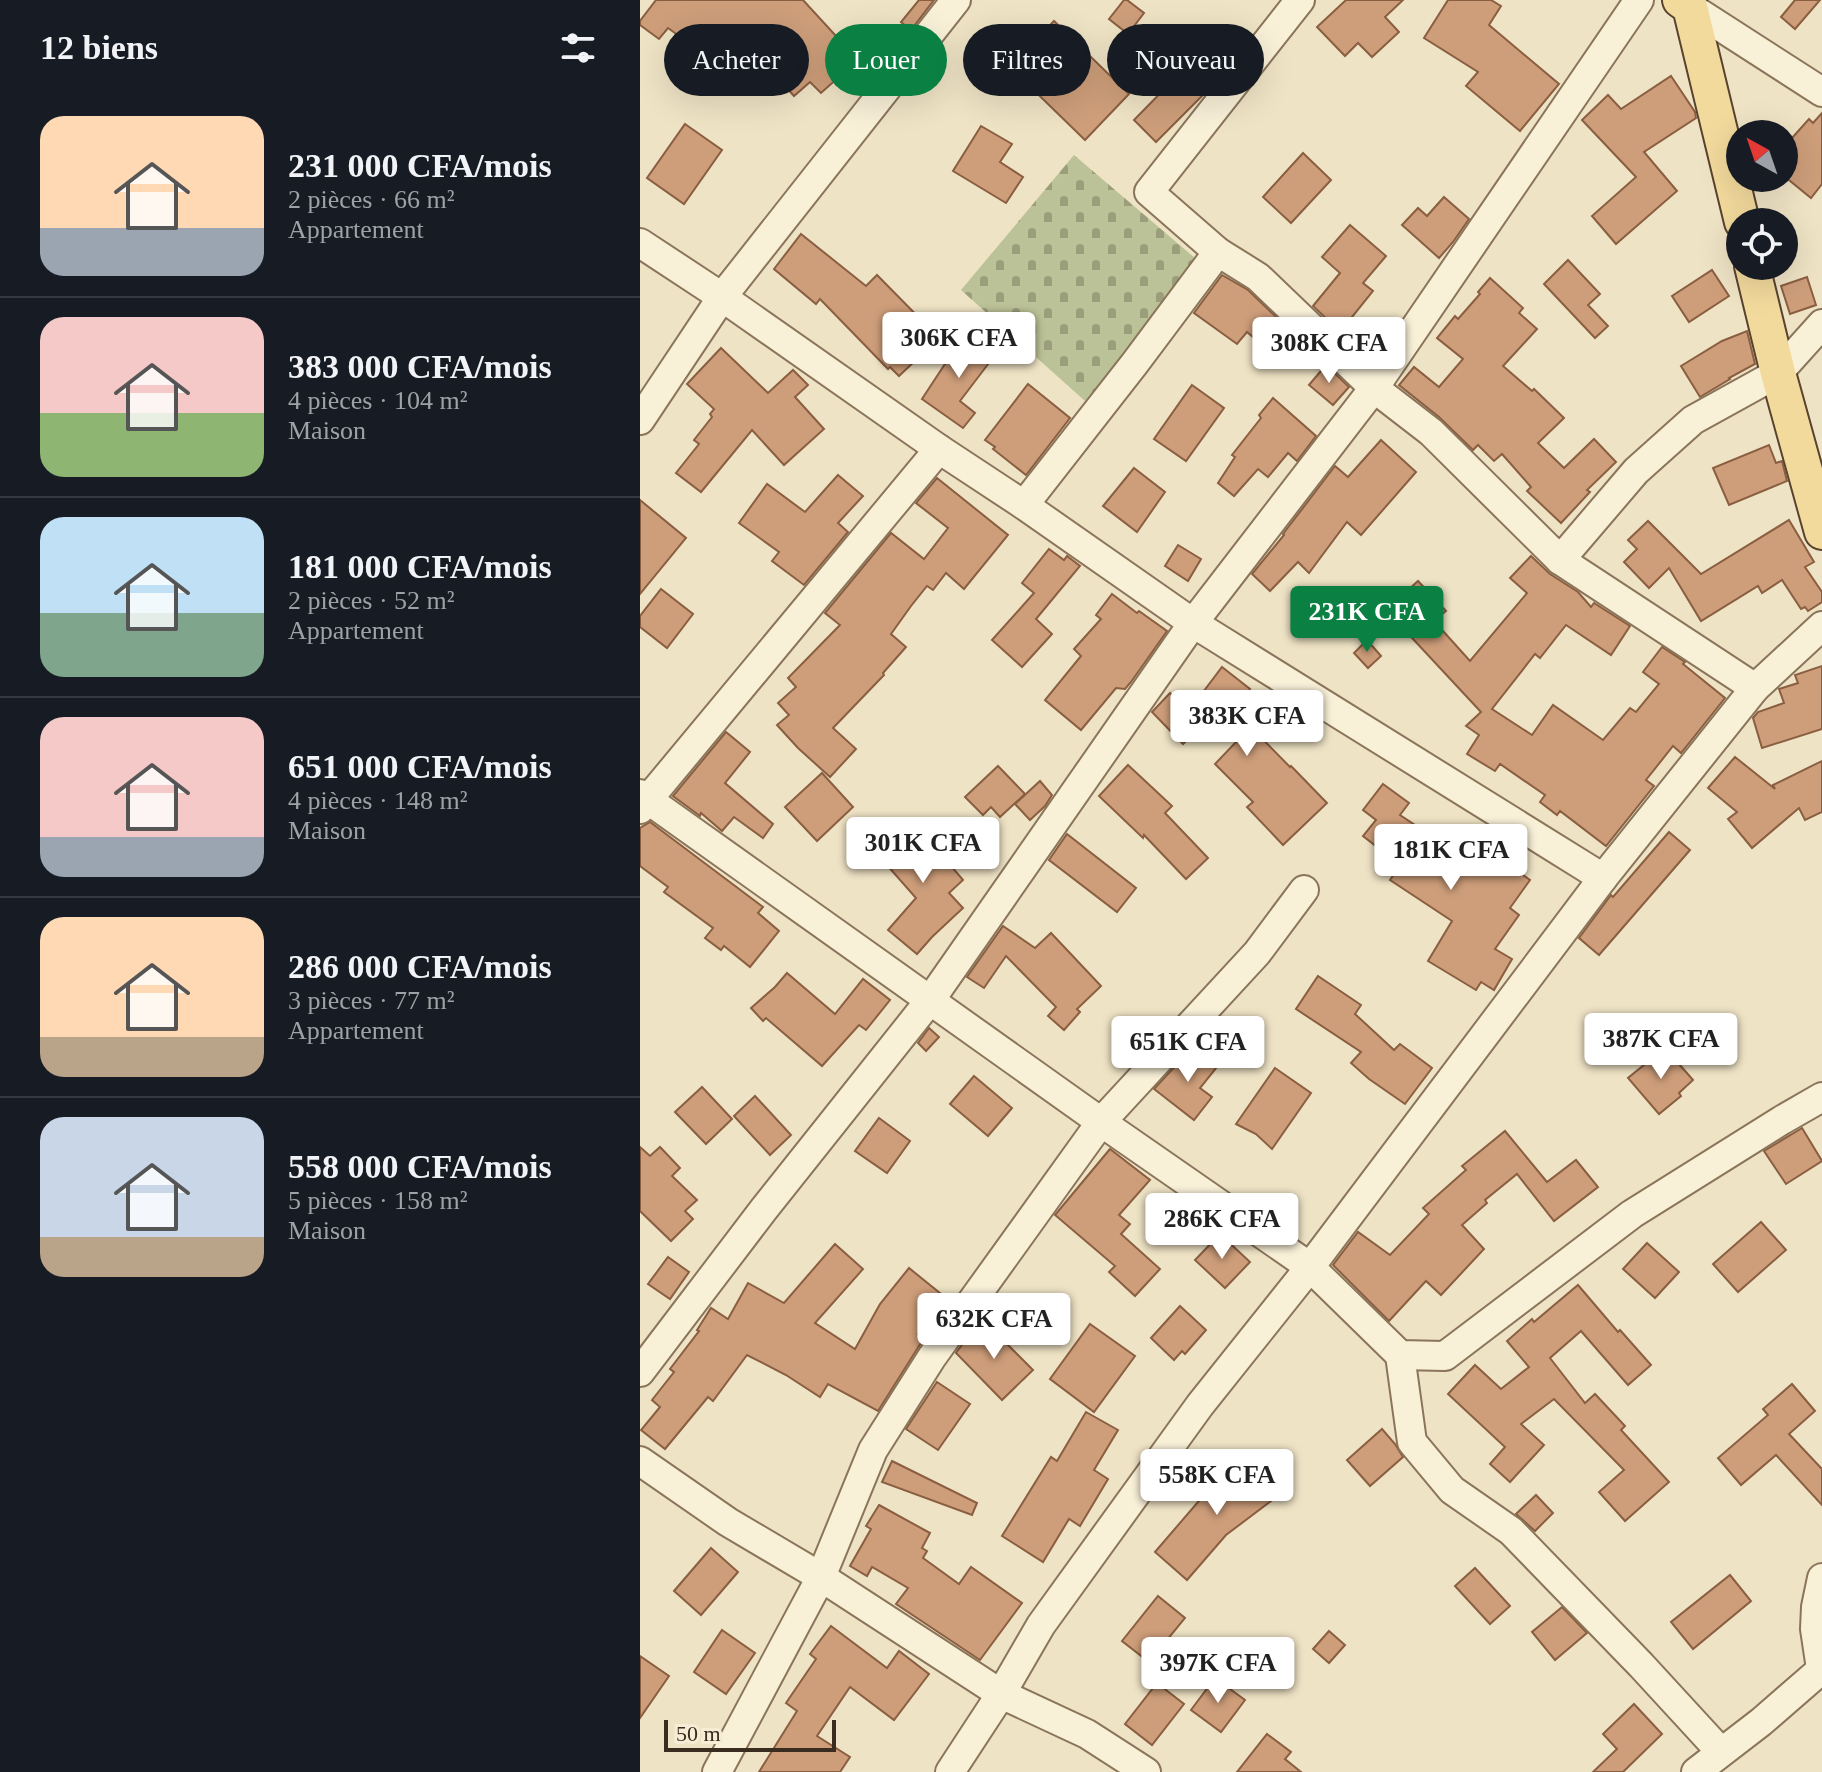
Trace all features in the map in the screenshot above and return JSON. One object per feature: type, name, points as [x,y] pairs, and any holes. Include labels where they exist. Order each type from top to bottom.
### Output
[{"type":"main road","points":[[1685,4],[1738,208]]},
{"type":"main road","points":[[1755,280],[1822,532]]},
{"type":"street","points":[[640,420],[722,297],[956,0]]},
{"type":"street","points":[[1300,0],[1149,192],[1218,252],[1258,277],[1374,388],[1431,432],[1560,560],[1755,688]]},
{"type":"street","points":[[640,1372],[764,1209],[931,999],[1193,623],[1374,388],[1639,0]]},
{"type":"street","points":[[1685,4],[1822,92]]},
{"type":"street","points":[[640,243],[1193,623],[1603,878]]},
{"type":"street","points":[[1024,505],[1218,252]]},
{"type":"street","points":[[1560,560],[1636,471],[1693,420],[1778,373],[1822,324]]},
{"type":"street","points":[[939,449],[643,800],[1310,1267],[1400,1355],[1412,1442],[1452,1490],[1511,1531],[1721,1752]]},
{"type":"street","points":[[950,1772],[1041,1625],[1200,1405],[1310,1267],[1603,878],[1755,688],[1822,626]]},
{"type":"street","points":[[717,1772],[821,1577],[873,1450],[932,1357],[1101,1122],[1257,953],[1304,890]]},
{"type":"street","points":[[1400,1355],[1445,1356],[1632,1214],[1822,1097]]},
{"type":"street","points":[[640,1461],[728,1522],[821,1577],[1001,1694],[1087,1734],[1146,1772]]},
{"type":"street","points":[[1696,1772],[1761,1722],[1822,1669],[1815,1629],[1822,1578]]},
{"type":"green space","points":[[1074,155],[1202,264],[1085,401],[961,290]]},
{"type":"building","points":[[656,0],[803,0],[825,24],[825,89],[821,93],[809,83],[809,24],[664,24],[664,33],[659,39],[640,25]]},
{"type":"building","points":[[919,0],[934,0],[916,24],[901,22]]},
{"type":"building","points":[[1124,0],[1144,13],[1136,24],[1115,24],[1109,19]]},
{"type":"building","points":[[1346,0],[1403,0],[1385,17],[1399,32],[1372,57],[1358,43],[1345,56],[1317,27]]},
{"type":"building","points":[[1448,0],[1491,0],[1501,6],[1489,25],[1559,84],[1520,131],[1466,86],[1478,72],[1424,38]]},
{"type":"building","points":[[1795,0],[1820,0],[1795,29],[1781,17]]},
{"type":"building","points":[[1091,57],[1107,73],[1107,96],[1127,96],[1085,140],[1040,96],[1091,96]]},
{"type":"building","points":[[1671,76],[1696,118],[1644,152],[1677,191],[1616,244],[1592,216],[1636,177],[1582,120],[1608,95],[1621,109]]},
{"type":"building","points":[[1158,96],[1202,96],[1156,142],[1134,120]]},
{"type":"building","points":[[1822,113],[1822,184],[1811,198],[1798,187],[1798,131],[1809,119],[1813,123]]},
{"type":"building","points":[[685,124],[722,150],[684,204],[647,178]]},
{"type":"building","points":[[981,126],[1012,144],[1000,162],[1023,177],[1006,203],[953,171]]},
{"type":"building","points":[[1303,153],[1331,180],[1291,223],[1263,197]]},
{"type":"building","points":[[1444,197],[1469,219],[1439,258],[1402,225],[1418,208],[1427,216]]},
{"type":"building","points":[[1350,225],[1386,256],[1363,283],[1373,291],[1352,317],[1382,344],[1369,359],[1313,306],[1340,273],[1322,257]]},
{"type":"building","points":[[801,234],[866,286],[877,275],[939,338],[899,376],[890,367],[888,369],[820,299],[816,304],[774,269]]},
{"type":"building","points":[[1568,260],[1600,294],[1588,305],[1608,326],[1595,338],[1544,284]]},
{"type":"building","points":[[1712,270],[1729,296],[1689,322],[1672,296]]},
{"type":"building","points":[[1222,275],[1248,290],[1298,338],[1281,361],[1247,332],[1237,344],[1194,313]]},
{"type":"building","points":[[1807,277],[1816,305],[1790,314],[1781,286]]},
{"type":"building","points":[[1490,278],[1523,308],[1519,313],[1537,329],[1503,366],[1532,391],[1534,389],[1564,418],[1538,443],[1564,468],[1594,439],[1616,462],[1587,490],[1590,492],[1561,523],[1527,491],[1531,487],[1502,454],[1494,461],[1478,445],[1473,450],[1399,385],[1414,367],[1439,387],[1463,359],[1437,338],[1455,316],[1458,319]]},
{"type":"building","points":[[1747,331],[1755,364],[1700,397],[1681,366],[1722,341]]},
{"type":"building","points":[[966,332],[995,355],[960,401],[975,413],[963,428],[922,399]]},
{"type":"building","points":[[721,348],[768,393],[793,370],[808,385],[795,397],[824,429],[784,465],[752,430],[701,492],[676,473],[699,444],[694,440],[712,417],[710,414],[714,409],[687,384]]},
{"type":"building","points":[[1326,365],[1349,387],[1333,405],[1309,385]]},
{"type":"building","points":[[1028,384],[1070,418],[1026,475],[985,440]]},
{"type":"building","points":[[1192,385],[1224,408],[1186,461],[1154,439]]},
{"type":"building","points":[[1273,398],[1316,436],[1297,461],[1288,453],[1268,477],[1258,469],[1234,496],[1218,483],[1235,457],[1232,455]]},
{"type":"building","points":[[1381,440],[1416,472],[1361,535],[1347,522],[1309,573],[1298,562],[1270,591],[1252,574],[1335,466],[1348,477]]},
{"type":"building","points":[[1769,445],[1776,463],[1782,461],[1787,481],[1729,505],[1713,468]]},
{"type":"building","points":[[1134,468],[1165,492],[1137,532],[1103,506]]},
{"type":"building","points":[[838,475],[863,496],[838,523],[848,532],[804,585],[772,561],[779,552],[739,523],[767,484],[805,512]]},
{"type":"building","points":[[937,478],[1008,535],[964,589],[946,573],[933,590],[927,586],[911,606],[891,634],[906,647],[884,675],[833,728],[856,749],[830,777],[777,725],[789,715],[778,703],[796,687],[788,678],[840,625],[825,613],[891,533],[924,559],[948,528],[916,503]]},
{"type":"building","points":[[640,500],[686,538],[640,594]]},
{"type":"building","points":[[1789,520],[1814,562],[1805,567],[1822,592],[1822,602],[1808,611],[1805,607],[1801,609],[1782,580],[1762,593],[1758,586],[1701,621],[1669,568],[1649,588],[1624,562],[1637,549],[1628,540],[1648,521],[1701,574]]},
{"type":"building","points":[[1178,545],[1201,559],[1188,581],[1165,566]]},
{"type":"building","points":[[1049,549],[1064,560],[1067,556],[1080,566],[1036,619],[1052,634],[1022,667],[992,640],[1034,593],[1022,583]]},
{"type":"building","points":[[1531,556],[1550,574],[1578,592],[1591,607],[1594,603],[1630,626],[1611,655],[1566,625],[1540,658],[1535,654],[1492,709],[1532,735],[1553,705],[1603,740],[1630,708],[1636,712],[1659,684],[1643,672],[1662,647],[1685,662],[1683,664],[1725,698],[1681,753],[1673,746],[1646,780],[1654,786],[1606,846],[1560,811],[1557,815],[1540,802],[1545,795],[1500,764],[1495,771],[1467,754],[1479,735],[1466,726],[1481,712],[1386,610],[1418,581],[1446,611],[1434,621],[1470,661],[1527,593],[1510,578]]},
{"type":"building","points":[[661,589],[693,614],[667,648],[640,627],[640,616]]},
{"type":"building","points":[[1112,594],[1167,631],[1125,689],[1116,688],[1081,730],[1045,700],[1081,656],[1074,649],[1101,619],[1096,615]]},
{"type":"building","points":[[1367,640],[1381,656],[1368,668],[1354,653]]},
{"type":"building","points":[[1822,666],[1822,729],[1762,748],[1753,718],[1758,712],[1784,703],[1779,689],[1798,683],[1795,675]]},
{"type":"building","points":[[1222,667],[1250,689],[1234,710],[1327,803],[1283,845],[1247,807],[1253,802],[1215,764],[1238,740],[1210,718],[1183,744],[1152,712],[1170,693],[1188,712]]},
{"type":"building","points":[[726,732],[750,752],[725,783],[773,824],[763,838],[734,817],[722,831],[701,813],[700,816],[673,796]]},
{"type":"building","points":[[1735,757],[1775,789],[1773,785],[1822,761],[1822,812],[1805,820],[1799,808],[1752,848],[1728,819],[1737,812],[1708,788]]},
{"type":"building","points":[[1128,765],[1172,806],[1165,813],[1208,858],[1186,879],[1144,835],[1143,838],[1099,796]]},
{"type":"building","points":[[998,766],[1025,794],[1000,817],[991,807],[983,815],[965,797]]},
{"type":"building","points":[[822,773],[853,807],[817,841],[785,807]]},
{"type":"building","points":[[1040,781],[1052,795],[1030,820],[1015,804]]},
{"type":"building","points":[[1383,784],[1409,803],[1400,815],[1477,866],[1488,850],[1530,880],[1510,908],[1519,915],[1495,949],[1512,959],[1494,990],[1481,982],[1476,990],[1428,961],[1452,921],[1390,880],[1400,865],[1363,836],[1376,820],[1363,810]]},
{"type":"building","points":[[920,820],[956,862],[951,866],[963,880],[949,893],[963,908],[917,954],[888,930],[916,898],[879,856]]},
{"type":"building","points":[[650,822],[763,907],[758,913],[779,931],[750,967],[724,946],[721,950],[705,938],[713,928],[664,892],[668,887],[640,866],[640,828]]},
{"type":"building","points":[[1669,832],[1690,850],[1599,955],[1579,938],[1611,895],[1613,897]]},
{"type":"building","points":[[1067,834],[1136,888],[1117,912],[1049,860]]},
{"type":"building","points":[[1003,926],[1035,948],[1051,933],[1101,986],[1077,1009],[1080,1012],[1064,1030],[1048,1016],[1056,1007],[1006,956],[984,988],[967,977]]},
{"type":"building","points":[[787,973],[835,1014],[863,979],[890,1000],[866,1030],[859,1025],[822,1066],[766,1018],[763,1021],[751,1008]]},
{"type":"building","points":[[1318,976],[1361,1005],[1355,1014],[1394,1050],[1400,1044],[1432,1068],[1405,1104],[1351,1063],[1361,1052],[1296,1009]]},
{"type":"building","points":[[929,1028],[939,1037],[926,1051],[918,1043]]},
{"type":"building","points":[[1192,1048],[1217,1067],[1200,1088],[1212,1097],[1194,1120],[1154,1089]]},
{"type":"building","points":[[1665,1048],[1693,1080],[1679,1093],[1681,1096],[1659,1114],[1628,1078]]},
{"type":"building","points":[[1275,1068],[1311,1093],[1272,1149],[1256,1134],[1236,1124]]},
{"type":"building","points":[[974,1076],[1012,1108],[988,1136],[950,1104]]},
{"type":"building","points":[[702,1087],[732,1119],[706,1144],[675,1112]]},
{"type":"building","points":[[755,1096],[791,1135],[770,1155],[734,1116]]},
{"type":"building","points":[[879,1118],[910,1141],[887,1173],[855,1151]]},
{"type":"building","points":[[1802,1128],[1822,1161],[1786,1184],[1764,1151]]},
{"type":"building","points":[[1505,1131],[1547,1182],[1576,1160],[1598,1187],[1554,1221],[1517,1174],[1485,1200],[1487,1203],[1462,1225],[1484,1249],[1441,1295],[1426,1281],[1389,1321],[1333,1265],[1358,1232],[1390,1255],[1429,1214],[1423,1208],[1466,1170],[1462,1166]]},
{"type":"building","points":[[640,1147],[650,1156],[660,1147],[680,1168],[672,1176],[697,1200],[685,1211],[693,1219],[671,1241],[640,1211]]},
{"type":"building","points":[[1110,1149],[1150,1180],[1119,1215],[1130,1224],[1121,1234],[1160,1269],[1135,1296],[1109,1272],[1115,1266],[1055,1215]]},
{"type":"building","points":[[1761,1222],[1786,1250],[1738,1292],[1713,1264]]},
{"type":"building","points":[[1220,1234],[1250,1262],[1225,1288],[1195,1260]]},
{"type":"building","points":[[1647,1243],[1679,1272],[1655,1298],[1623,1269]]},
{"type":"building","points":[[835,1244],[863,1269],[815,1323],[855,1349],[880,1304],[909,1268],[946,1298],[918,1334],[924,1338],[878,1411],[828,1384],[820,1397],[747,1355],[713,1401],[708,1397],[665,1449],[641,1430],[660,1407],[652,1400],[674,1372],[670,1369],[699,1331],[711,1308],[728,1319],[748,1283],[784,1303]]},
{"type":"building","points":[[668,1257],[689,1272],[670,1299],[648,1284]]},
{"type":"building","points":[[1578,1285],[1651,1365],[1628,1385],[1581,1331],[1550,1358],[1585,1403],[1595,1394],[1625,1426],[1621,1430],[1669,1482],[1625,1521],[1599,1492],[1624,1470],[1554,1399],[1521,1424],[1544,1445],[1510,1482],[1490,1464],[1505,1447],[1448,1394],[1475,1365],[1501,1389],[1529,1367],[1507,1341]]},
{"type":"building","points":[[1180,1306],[1206,1330],[1185,1354],[1182,1351],[1174,1360],[1151,1338]]},
{"type":"building","points":[[978,1323],[1005,1342],[1033,1370],[1002,1400],[956,1353]]},
{"type":"building","points":[[1090,1324],[1135,1356],[1094,1412],[1050,1379]]},
{"type":"building","points":[[937,1382],[970,1404],[938,1450],[906,1429]]},
{"type":"building","points":[[1792,1384],[1815,1411],[1789,1434],[1822,1469],[1822,1505],[1776,1455],[1741,1485],[1718,1458],[1768,1415],[1763,1409]]},
{"type":"building","points":[[1086,1412],[1118,1430],[1094,1470],[1108,1479],[1080,1526],[1069,1519],[1043,1562],[1002,1536],[1051,1457],[1057,1461]]},
{"type":"building","points":[[1382,1429],[1403,1457],[1370,1486],[1347,1460]]},
{"type":"building","points":[[1250,1457],[1279,1495],[1226,1535],[1187,1580],[1155,1552],[1203,1493]]},
{"type":"building","points":[[892,1461],[977,1503],[972,1515],[882,1482]]},
{"type":"building","points":[[1536,1495],[1553,1513],[1535,1531],[1516,1514]]},
{"type":"building","points":[[879,1505],[930,1533],[922,1548],[927,1551],[923,1558],[959,1584],[971,1567],[1022,1603],[980,1660],[896,1604],[908,1588],[872,1567],[867,1576],[850,1566],[871,1529],[866,1526]]},
{"type":"building","points":[[711,1548],[738,1572],[701,1615],[674,1591]]},
{"type":"building","points":[[1475,1568],[1510,1606],[1490,1624],[1455,1586]]},
{"type":"building","points":[[1730,1575],[1751,1601],[1693,1649],[1671,1622]]},
{"type":"building","points":[[1158,1596],[1185,1618],[1149,1662],[1122,1641]]},
{"type":"building","points":[[1562,1607],[1587,1633],[1555,1660],[1532,1632]]},
{"type":"building","points":[[831,1626],[887,1668],[899,1651],[929,1674],[894,1720],[850,1687],[817,1736],[850,1757],[840,1772],[759,1772],[797,1711],[786,1703],[816,1659],[810,1654]]},
{"type":"building","points":[[722,1630],[755,1653],[726,1694],[694,1672]]},
{"type":"building","points":[[1329,1631],[1345,1645],[1329,1663],[1313,1649]]},
{"type":"building","points":[[640,1656],[669,1676],[640,1718]]},
{"type":"building","points":[[1215,1678],[1245,1700],[1221,1732],[1191,1710]]},
{"type":"building","points":[[1157,1683],[1184,1704],[1152,1745],[1125,1724]]},
{"type":"building","points":[[1634,1704],[1662,1734],[1623,1772],[1593,1772],[1617,1749],[1603,1734]]},
{"type":"building","points":[[1267,1734],[1291,1752],[1285,1759],[1301,1772],[1237,1772]]}]
